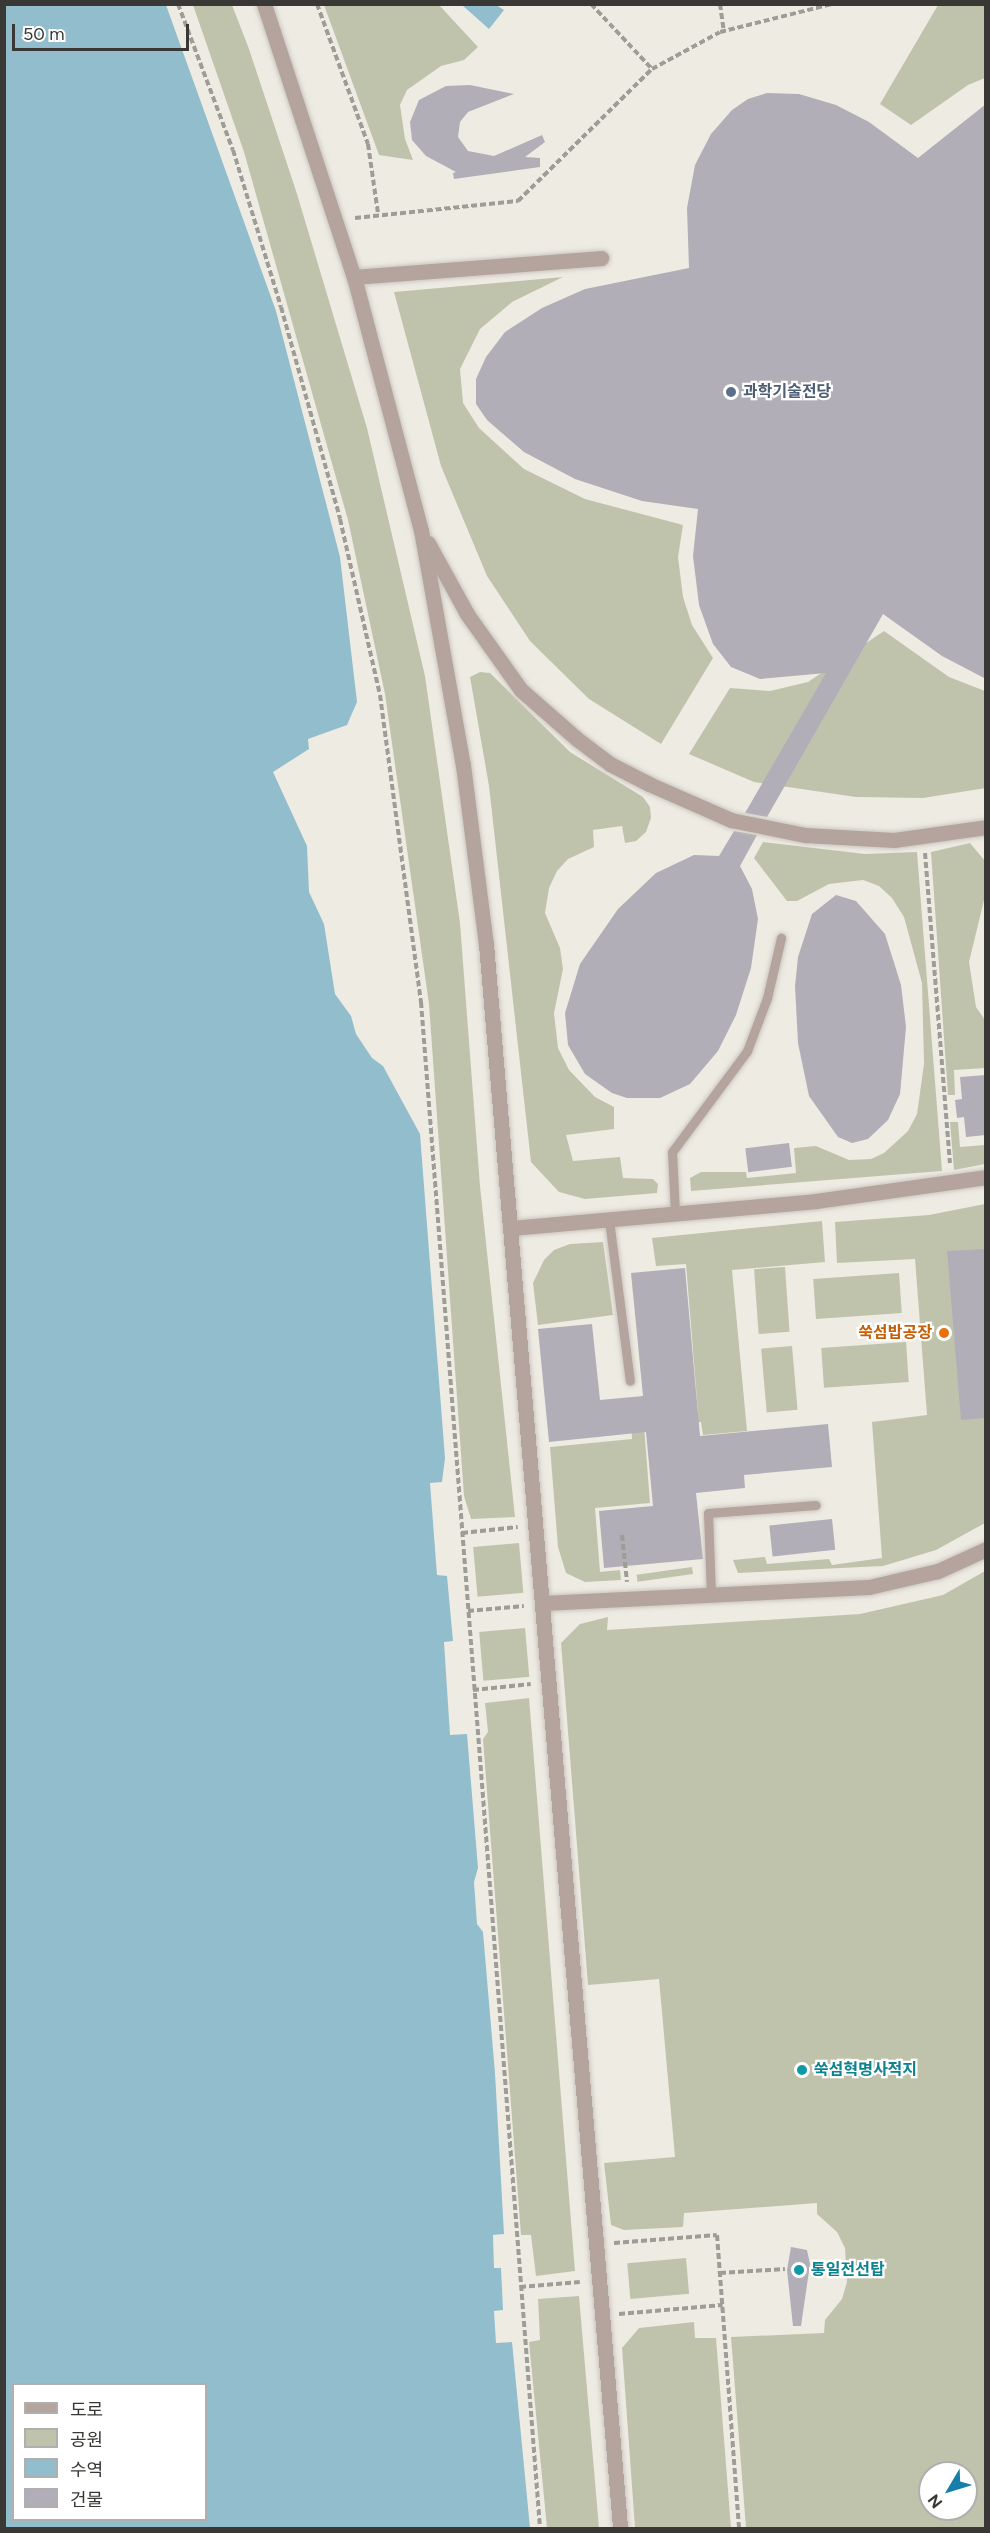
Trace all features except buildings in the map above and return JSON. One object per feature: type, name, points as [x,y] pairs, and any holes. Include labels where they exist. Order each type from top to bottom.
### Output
[{"type":"street","points":[[264,4],[354,277],[421,530],[463,765],[486,944],[620,2529]]},
{"type":"street","points":[[354,277],[601,258]]},
{"type":"street","points":[[421,530],[467,614],[504,669],[551,718],[610,764],[731,820],[767,828],[853,840],[924,837],[986,827]]},
{"type":"street","points":[[510,1228],[675,1214],[952,1185],[986,1177]]},
{"type":"street","points":[[543,1603],[897,1583],[938,1571],[986,1549]]},
{"type":"lane","points":[[675,1214],[672,1152],[747,1051],[767,998],[781,938]]},
{"type":"lane","points":[[609,1220],[630,1380]]},
{"type":"lane","points":[[711,1595],[708,1514],[816,1505]]},
{"type":"path","points":[[178,4],[233,150],[281,307],[340,519],[380,695],[421,1002],[468,1611],[472,1690],[540,2529]]},
{"type":"path","points":[[317,4],[368,144],[378,213]]},
{"type":"path","points":[[591,4],[652,69]]},
{"type":"path","points":[[720,4],[724,31]]},
{"type":"path","points":[[335,224],[378,213],[518,201],[652,69],[724,31],[832,4]]},
{"type":"path","points":[[924,837],[952,1185]]},
{"type":"path","points":[[462,1533],[515,1528]]},
{"type":"path","points":[[622,1535],[627,1586]]},
{"type":"path","points":[[468,1611],[519,1606]]},
{"type":"path","points":[[472,1690],[526,1684]]},
{"type":"path","points":[[596,2245],[717,2235],[739,2529]]},
{"type":"path","points":[[720,2273],[785,2269]]},
{"type":"path","points":[[520,2287],[576,2282]]},
{"type":"path","points":[[603,2316],[723,2306]]},
{"type":"green space","points":[[193,5],[232,5],[249,49],[297,194],[367,428],[425,676],[460,923],[480,1186],[515,1517],[471,1519],[464,1496],[429,1004],[385,694],[348,520],[244,152]]},
{"type":"green space","points":[[324,5],[439,5],[478,47],[464,60],[441,66],[407,90],[400,105],[405,139],[413,160],[379,155]]},
{"type":"green space","points":[[938,5],[985,5],[985,78],[968,85],[911,125],[880,104]]},
{"type":"green space","points":[[563,277],[512,302],[480,329],[460,369],[463,403],[479,428],[524,469],[585,499],[683,525],[678,557],[683,597],[692,625],[713,658],[661,744],[589,699],[530,641],[487,576],[441,466],[394,292]]},
{"type":"green space","points":[[884,631],[949,677],[985,691],[986,788],[923,798],[856,797],[754,782],[689,754],[730,688],[770,691],[808,682]]},
{"type":"green space","points":[[480,672],[490,673],[570,752],[643,797],[650,807],[651,818],[646,832],[636,841],[625,843],[622,826],[593,830],[594,847],[568,859],[557,871],[549,888],[545,913],[560,948],[563,969],[554,1013],[558,1048],[569,1070],[595,1097],[614,1107],[614,1129],[566,1135],[573,1161],[620,1157],[623,1178],[653,1179],[658,1184],[657,1193],[585,1199],[559,1192],[531,1162],[489,786],[470,677]]},
{"type":"green space","points":[[763,842],[865,854],[917,852],[942,1171],[691,1191],[690,1178],[701,1172],[746,1172],[747,1178],[796,1173],[794,1148],[816,1146],[849,1160],[871,1159],[884,1153],[908,1131],[917,1114],[924,1064],[922,983],[904,917],[892,898],[879,886],[863,880],[829,884],[797,901],[787,901],[754,858]]},
{"type":"green space","points":[[970,843],[985,861],[985,896],[969,962],[976,1007],[985,1020],[985,1068],[954,1070],[955,1095],[948,1095],[931,852]]},
{"type":"green space","points":[[950,1122],[958,1122],[960,1147],[985,1145],[985,1164],[954,1170]]},
{"type":"green space","points":[[985,1204],[985,1523],[936,1550],[883,1566],[738,1573],[733,1560],[765,1557],[767,1564],[829,1559],[832,1565],[882,1558],[872,1422],[927,1415],[915,1259],[837,1263],[835,1222],[929,1215]]},
{"type":"green space","points":[[822,1221],[825,1262],[732,1270],[747,1431],[703,1435],[701,1422],[644,1426],[650,1503],[595,1508],[600,1572],[620,1570],[621,1580],[585,1582],[566,1573],[558,1547],[550,1447],[632,1439],[631,1419],[698,1412],[686,1264],[656,1266],[652,1238]]},
{"type":"green space","points":[[603,1242],[613,1315],[538,1325],[533,1283],[544,1260],[554,1250],[570,1244]]},
{"type":"green space","points":[[785,1267],[790,1332],[759,1334],[754,1269]]},
{"type":"green space","points":[[899,1273],[902,1313],[816,1319],[813,1279]]},
{"type":"green space","points":[[906,1342],[909,1382],[824,1388],[821,1348]]},
{"type":"green space","points":[[792,1346],[798,1410],[767,1412],[761,1349]]},
{"type":"green space","points":[[519,1543],[523,1593],[478,1597],[473,1547]]},
{"type":"green space","points":[[692,1567],[693,1574],[638,1582],[637,1575]]},
{"type":"green space","points":[[985,1571],[985,2528],[746,2528],[731,2337],[824,2333],[825,2320],[842,2299],[847,2282],[845,2248],[837,2232],[817,2214],[817,2203],[684,2213],[683,2227],[624,2230],[611,2225],[604,2163],[675,2157],[659,1979],[588,1985],[561,1643],[580,1624],[608,1617],[607,1630],[860,1614],[943,1595]]},
{"type":"green space","points":[[525,1628],[529,1677],[483,1681],[479,1632]]},
{"type":"green space","points":[[529,1698],[575,2271],[536,2276],[531,2235],[521,2235],[483,1739],[488,1732],[485,1703]]},
{"type":"green space","points":[[686,2258],[689,2294],[630,2299],[627,2263]]},
{"type":"green space","points":[[579,2296],[599,2528],[547,2528],[529,2342],[540,2340],[538,2299]]},
{"type":"green space","points":[[694,2322],[695,2338],[716,2338],[731,2528],[635,2528],[622,2348],[639,2328]]},
{"type":"water","points":[[5,4],[166,5],[276,311],[340,557],[357,702],[347,725],[308,739],[309,749],[273,772],[307,846],[309,892],[324,924],[335,994],[351,1016],[356,1034],[372,1058],[383,1066],[420,1134],[445,1458],[442,1482],[430,1483],[437,1575],[447,1576],[453,1641],[444,1642],[450,1735],[467,1734],[478,1868],[474,1882],[477,1924],[483,1932],[495,2073],[504,2234],[493,2235],[494,2268],[501,2268],[503,2310],[494,2311],[496,2343],[512,2342],[530,2528],[5,2528]]},
{"type":"water","points":[[462,5],[496,5],[504,10],[489,29]]},
{"type":"place","name":"과학기술전당","points":[[731,392]]},
{"type":"place","name":"쑥섬밥공장","points":[[944,1333]]},
{"type":"place","name":"쑥섬혁명사적지","points":[[802,2070]]},
{"type":"place","name":"통일전선탑","points":[[799,2270]]}]
